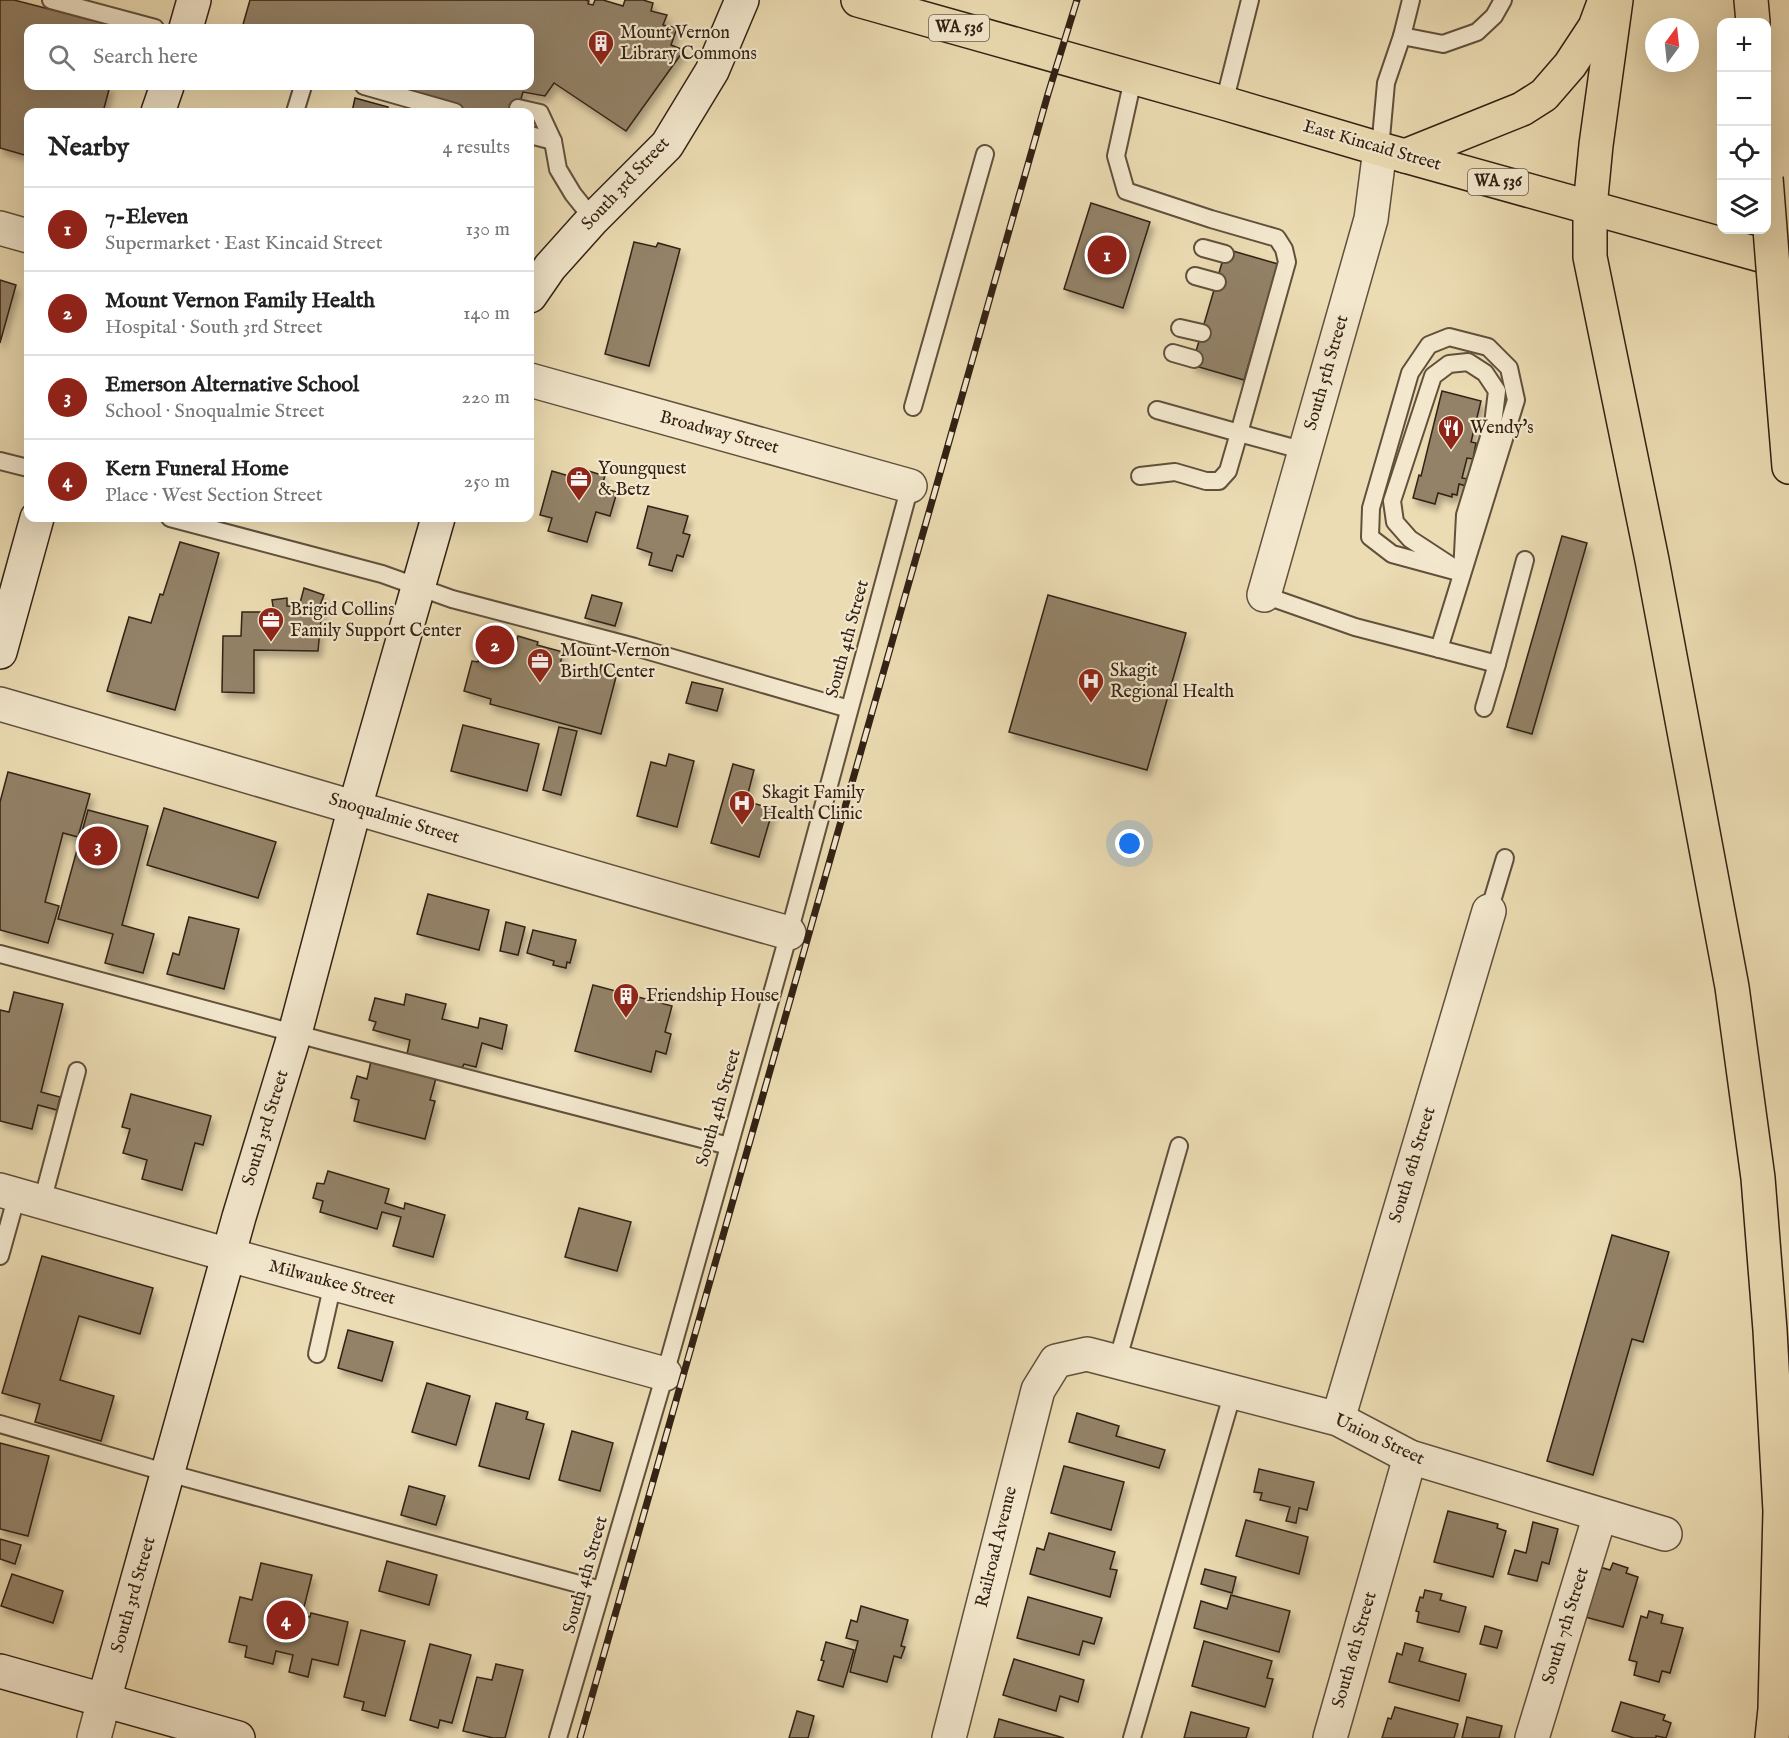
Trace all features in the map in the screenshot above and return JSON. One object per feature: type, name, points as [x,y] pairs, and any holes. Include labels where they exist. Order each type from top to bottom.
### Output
[{"type":"main road","name":"East Kincaid Street","points":[[858,0],[1789,263]]},
{"type":"main road","points":[[1393,153],[1522,109],[1544,95],[1570,64],[1595,27],[1605,0]]},
{"type":"main road","points":[[1616,0],[1596,145],[1590,207],[1590,258],[1652,560],[1732,987],[1758,1178],[1770,1330],[1780,1511],[1772,1738]]},
{"type":"main road","points":[[1750,0],[1752,18]]},
{"type":"main road","points":[[1767,180],[1789,467]]},
{"type":"street","points":[[187,24],[194,0]]},
{"type":"street","name":"South 3rd Street","points":[[534,290],[550,267],[593,219],[667,145],[712,71],[742,0]]},
{"type":"street","points":[[159,108],[166,90]]},
{"type":"street","name":"South 5th Street","points":[[1264,596],[1371,219],[1393,153]]},
{"type":"street","points":[[0,228],[24,235]]},
{"type":"street","name":"Broadway Street","points":[[534,381],[910,486]]},
{"type":"street","points":[[0,652],[37,522]]},
{"type":"street","name":"South 3rd Street","points":[[94,1738],[239,1217],[295,1033],[355,807],[437,522]]},
{"type":"street","name":"Snoqualmie Street","points":[[0,704],[572,872],[789,933]]},
{"type":"street","name":"South 6th Street","points":[[1338,1419],[1489,910]]},
{"type":"street","name":"Milwaukee Street","points":[[20,1195],[229,1255],[665,1374]]},
{"type":"street","name":"Union Street","points":[[1056,1361],[1087,1354],[1338,1419],[1410,1457],[1665,1534]]},
{"type":"street","name":"Railroad Avenue","points":[[949,1738],[1038,1390],[1056,1361]]},
{"type":"street","name":"South 6th Street","points":[[1330,1738],[1410,1457]]},
{"type":"street","name":"South 7th Street","points":[[1532,1738],[1600,1515]]},
{"type":"street","points":[[0,1671],[238,1738]]},
{"type":"lane","points":[[51,0],[140,24]]},
{"type":"lane","points":[[1224,103],[1251,0]]},
{"type":"lane","points":[[1393,153],[1386,84],[1411,0]]},
{"type":"lane","points":[[1402,36],[1443,44],[1466,36],[1477,32],[1494,16],[1503,0]]},
{"type":"lane","points":[[1133,79],[1116,156],[1126,191],[1277,238],[1284,249],[1287,262],[1281,269],[1258,348],[1228,471],[1219,481],[1206,481],[1175,471],[1140,476]]},
{"type":"lane","points":[[296,108],[302,90]]},
{"type":"lane","points":[[378,90],[441,108]]},
{"type":"lane","points":[[534,111],[540,112],[553,141],[558,169],[573,194],[593,219]]},
{"type":"lane","points":[[534,136],[553,141]]},
{"type":"lane","points":[[914,407],[985,153]]},
{"type":"lane","points":[[1203,248],[1224,254]]},
{"type":"lane","points":[[1195,276],[1217,282]]},
{"type":"lane","points":[[1180,328],[1202,333]]},
{"type":"lane","points":[[1439,649],[1516,400],[1509,368],[1488,347],[1449,337],[1429,345],[1410,373],[1371,508],[1370,537],[1392,554],[1462,573]]},
{"type":"lane","points":[[1173,353],[1194,359]]},
{"type":"lane","points":[[1468,362],[1485,373],[1497,391],[1493,424],[1465,515],[1462,573],[1410,539],[1395,522],[1392,501],[1433,376],[1449,364],[1468,362]]},
{"type":"lane","points":[[1157,410],[1305,451]]},
{"type":"lane","points":[[0,460],[24,467]]},
{"type":"lane","name":"South 4th Street","points":[[558,1738],[665,1374],[789,933],[910,486]]},
{"type":"lane","points":[[185,522],[382,574],[452,599],[635,647],[849,709]]},
{"type":"lane","points":[[1484,708],[1525,560]]},
{"type":"lane","points":[[1264,596],[1355,627],[1497,664]]},
{"type":"lane","points":[[1489,910],[1505,858]]},
{"type":"lane","points":[[0,954],[729,1146]]},
{"type":"lane","points":[[0,1256],[20,1195],[77,1071]]},
{"type":"lane","points":[[1116,1362],[1179,1146]]},
{"type":"lane","points":[[317,1354],[333,1283]]},
{"type":"lane","points":[[1132,1738],[1233,1392]]},
{"type":"lane","points":[[0,1424],[168,1473],[602,1590]]},
{"type":"building","points":[[0,0],[14,0],[107,24],[24,24],[24,90],[109,90],[104,108],[24,108],[24,155],[0,148]]},
{"type":"building","name":"Mount Vernon Library Commons","points":[[250,0],[585,0],[589,1],[588,4],[593,5],[595,0],[603,0],[623,6],[625,0],[643,0],[653,3],[651,11],[667,15],[663,25],[677,28],[671,45],[684,50],[626,131],[554,83],[545,96],[523,92],[518,108],[451,108],[406,96],[408,90],[534,90],[534,24],[243,24]]},
{"type":"building","points":[[355,98],[388,107],[388,108],[353,108]]},
{"type":"building","points":[[1091,203],[1150,222],[1123,308],[1064,289]]},
{"type":"building","points":[[634,242],[656,247],[658,243],[680,249],[649,366],[605,354]]},
{"type":"building","points":[[1226,249],[1278,264],[1244,380],[1192,365]]},
{"type":"building","points":[[0,280],[16,285],[0,343]]},
{"type":"building","name":"Wendy's","points":[[1442,391],[1481,401],[1471,442],[1476,443],[1473,459],[1467,458],[1462,478],[1468,479],[1466,486],[1459,484],[1457,495],[1452,494],[1452,497],[1438,493],[1435,504],[1413,498],[1419,475],[1421,476]]},
{"type":"building","name":"Youngquest & Betz","points":[[582,469],[605,476],[601,488],[617,492],[610,516],[596,512],[587,542],[548,531],[552,518],[540,515],[552,471],[579,479]]},
{"type":"building","points":[[648,506],[688,516],[683,533],[690,535],[683,557],[677,555],[672,571],[649,565],[652,553],[637,548]]},
{"type":"building","points":[[1562,536],[1587,543],[1532,734],[1507,727]]},
{"type":"building","points":[[180,542],[219,553],[175,710],[107,691],[129,617],[151,623],[160,594],[163,595]]},
{"type":"building","name":"Brigid Collins Family Support Center","points":[[304,588],[324,595],[319,608],[322,608],[318,651],[254,650],[254,693],[222,692],[223,636],[241,636],[242,612],[274,612],[272,600],[287,598],[287,606],[299,607]]},
{"type":"building","points":[[592,595],[622,603],[615,626],[585,618]]},
{"type":"building","name":"Skagit Regional Health","points":[[1048,595],[1186,633],[1147,770],[1009,732]]},
{"type":"building","name":"Mount Vernon Birth Center","points":[[486,632],[517,640],[518,636],[538,642],[537,645],[563,652],[560,665],[599,675],[601,665],[608,667],[606,674],[616,677],[601,734],[490,704],[491,699],[464,691],[472,661],[478,662]]},
{"type":"building","points":[[692,682],[723,689],[717,711],[686,703]]},
{"type":"building","points":[[463,725],[539,744],[527,791],[451,771]]},
{"type":"building","points":[[559,727],[577,731],[561,795],[543,790]]},
{"type":"building","points":[[669,754],[694,761],[677,827],[637,816],[651,762],[666,766]]},
{"type":"building","name":"Skagit Family Health Clinic","points":[[733,764],[754,770],[746,801],[773,809],[759,857],[711,843]]},
{"type":"building","points":[[8,772],[90,794],[78,837],[63,833],[45,902],[59,906],[48,943],[0,930],[0,802]]},
{"type":"building","points":[[164,808],[276,842],[258,898],[147,865]]},
{"type":"building","points":[[88,810],[148,826],[122,925],[154,934],[143,973],[105,963],[113,934],[58,919]]},
{"type":"building","points":[[428,894],[489,910],[479,950],[417,934]]},
{"type":"building","points":[[189,917],[239,929],[224,989],[167,974],[173,953],[179,955]]},
{"type":"building","points":[[506,922],[525,927],[518,955],[500,951]]},
{"type":"building","points":[[533,930],[576,940],[570,963],[567,962],[566,968],[553,965],[554,961],[527,953]]},
{"type":"building","name":"Friendship House","points":[[593,985],[672,1006],[665,1032],[671,1034],[666,1054],[656,1051],[651,1072],[575,1051]]},
{"type":"building","points":[[14,992],[63,1004],[41,1092],[60,1097],[57,1110],[38,1105],[32,1129],[0,1121],[0,1010],[9,1012]]},
{"type":"building","points":[[406,994],[446,1004],[442,1019],[478,1028],[480,1018],[507,1025],[502,1049],[482,1043],[476,1067],[464,1064],[462,1068],[407,1054],[410,1040],[373,1030],[376,1022],[369,1020],[375,998],[404,1005]]},
{"type":"building","points":[[371,1061],[436,1078],[430,1100],[435,1101],[425,1139],[354,1121],[359,1100],[351,1098],[357,1076],[367,1079]]},
{"type":"building","points":[[131,1094],[211,1116],[203,1145],[195,1143],[182,1190],[142,1179],[147,1160],[123,1153],[130,1129],[122,1127]]},
{"type":"building","points":[[328,1171],[389,1189],[385,1203],[404,1209],[405,1203],[445,1215],[433,1257],[393,1246],[401,1217],[382,1212],[377,1229],[320,1212],[323,1201],[313,1198],[317,1183],[324,1184]]},
{"type":"building","points":[[579,1208],[631,1222],[617,1271],[565,1257]]},
{"type":"building","points":[[1612,1235],[1669,1252],[1643,1342],[1632,1339],[1593,1475],[1547,1461]]},
{"type":"building","points":[[42,1256],[153,1288],[140,1334],[79,1316],[60,1380],[114,1396],[101,1441],[35,1422],[40,1404],[2,1393]]},
{"type":"building","points":[[348,1330],[393,1342],[382,1381],[338,1368]]},
{"type":"building","points":[[427,1383],[470,1396],[456,1445],[412,1432]]},
{"type":"building","points":[[496,1403],[528,1412],[526,1419],[544,1424],[529,1479],[479,1466]]},
{"type":"building","points":[[1077,1413],[1119,1426],[1116,1436],[1165,1450],[1159,1468],[1069,1442]]},
{"type":"building","points":[[572,1431],[613,1443],[600,1491],[559,1480]]},
{"type":"building","points":[[0,1443],[49,1456],[28,1536],[0,1529]]},
{"type":"building","points":[[1064,1466],[1124,1482],[1111,1530],[1051,1513]]},
{"type":"building","points":[[1259,1469],[1314,1482],[1307,1510],[1299,1508],[1296,1523],[1286,1521],[1290,1507],[1260,1500],[1262,1493],[1254,1492]]},
{"type":"building","points":[[409,1486],[445,1496],[436,1525],[401,1515]]},
{"type":"building","points":[[1448,1511],[1498,1524],[1497,1528],[1506,1531],[1493,1577],[1434,1562]]},
{"type":"building","points":[[1246,1520],[1308,1537],[1299,1574],[1236,1556]]},
{"type":"building","points":[[1533,1522],[1558,1529],[1549,1564],[1542,1562],[1537,1581],[1508,1574],[1515,1550],[1526,1553]]},
{"type":"building","points":[[1049,1533],[1115,1552],[1110,1569],[1117,1570],[1110,1597],[1030,1574],[1037,1548],[1044,1550]]},
{"type":"building","points":[[0,1539],[21,1545],[15,1564],[0,1559]]},
{"type":"building","points":[[387,1561],[437,1575],[429,1605],[379,1591]]},
{"type":"building","points":[[261,1563],[312,1575],[302,1615],[310,1617],[311,1613],[348,1622],[338,1665],[312,1659],[308,1677],[289,1672],[293,1655],[276,1651],[273,1664],[245,1657],[247,1646],[229,1642],[240,1597],[252,1600]]},
{"type":"building","points":[[1613,1563],[1628,1568],[1626,1573],[1638,1577],[1623,1627],[1585,1617],[1600,1567],[1610,1570]]},
{"type":"building","points":[[1205,1569],[1236,1577],[1232,1593],[1201,1584]]},
{"type":"building","points":[[12,1574],[63,1591],[53,1623],[1,1606]]},
{"type":"building","points":[[1425,1590],[1442,1594],[1440,1600],[1466,1607],[1459,1632],[1417,1622],[1419,1612],[1416,1611],[1420,1597],[1423,1598]]},
{"type":"building","points":[[1231,1595],[1290,1611],[1279,1652],[1194,1628],[1201,1601],[1227,1609]]},
{"type":"building","points":[[1028,1597],[1102,1618],[1094,1644],[1083,1641],[1079,1655],[1017,1638]]},
{"type":"building","points":[[861,1606],[908,1620],[901,1646],[905,1647],[901,1658],[894,1656],[887,1682],[850,1672],[858,1641],[846,1638],[851,1620],[857,1622]]},
{"type":"building","points":[[1649,1611],[1663,1615],[1661,1623],[1683,1628],[1670,1673],[1662,1671],[1659,1682],[1634,1675],[1637,1662],[1629,1660],[1641,1616],[1647,1618]]},
{"type":"building","points":[[1485,1626],[1502,1631],[1497,1648],[1480,1644]]},
{"type":"building","points":[[361,1630],[405,1641],[385,1716],[362,1710],[364,1702],[344,1697]]},
{"type":"building","points":[[1204,1641],[1272,1661],[1267,1678],[1273,1679],[1265,1707],[1192,1686]]},
{"type":"building","points":[[826,1642],[854,1650],[843,1687],[818,1680],[824,1661],[821,1660]]},
{"type":"building","points":[[1405,1643],[1423,1648],[1419,1661],[1466,1674],[1459,1701],[1389,1682],[1397,1653],[1402,1655]]},
{"type":"building","points":[[430,1644],[471,1655],[452,1723],[440,1720],[438,1728],[410,1720]]},
{"type":"building","points":[[1014,1659],[1084,1680],[1078,1702],[1060,1696],[1056,1711],[1003,1695]]},
{"type":"building","points":[[496,1664],[523,1670],[505,1738],[493,1738],[463,1731],[477,1677],[492,1680]]},
{"type":"building","points":[[1621,1702],[1665,1715],[1663,1720],[1671,1723],[1666,1738],[1656,1736],[1656,1738],[1634,1738],[1612,1731]]},
{"type":"building","points":[[1395,1707],[1458,1724],[1454,1738],[1382,1738],[1388,1718],[1391,1719]]},
{"type":"building","points":[[797,1711],[814,1716],[808,1738],[789,1738]]},
{"type":"building","points":[[1191,1712],[1249,1728],[1246,1738],[1184,1738]]},
{"type":"building","points":[[1467,1717],[1502,1726],[1499,1738],[1462,1738]]},
{"type":"building","points":[[999,1719],[1064,1738],[994,1738]]},
{"type":"railway","points":[[580,1738],[1048,94],[1077,0]]},
{"type":"place","name":"Mount Vernon Library Commons","points":[[601,66]]},
{"type":"place","name":"7-Eleven","points":[[1107,255]]},
{"type":"place","name":"Wendy's","points":[[1451,451]]},
{"type":"place","name":"Youngquest & Betz","points":[[579,502]]},
{"type":"place","name":"Brigid Collins Family Support Center","points":[[271,643]]},
{"type":"place","name":"Mount Vernon Family Health","points":[[495,645]]},
{"type":"place","name":"Mount Vernon Birth Center","points":[[540,684]]},
{"type":"place","name":"Skagit Regional Health","points":[[1091,704]]},
{"type":"place","name":"Skagit Family Health Clinic","points":[[742,826]]},
{"type":"place","name":"Emerson Alternative School","points":[[98,846]]},
{"type":"place","name":"Friendship House","points":[[626,1019]]},
{"type":"place","name":"Kern Funeral Home","points":[[286,1620]]}]
